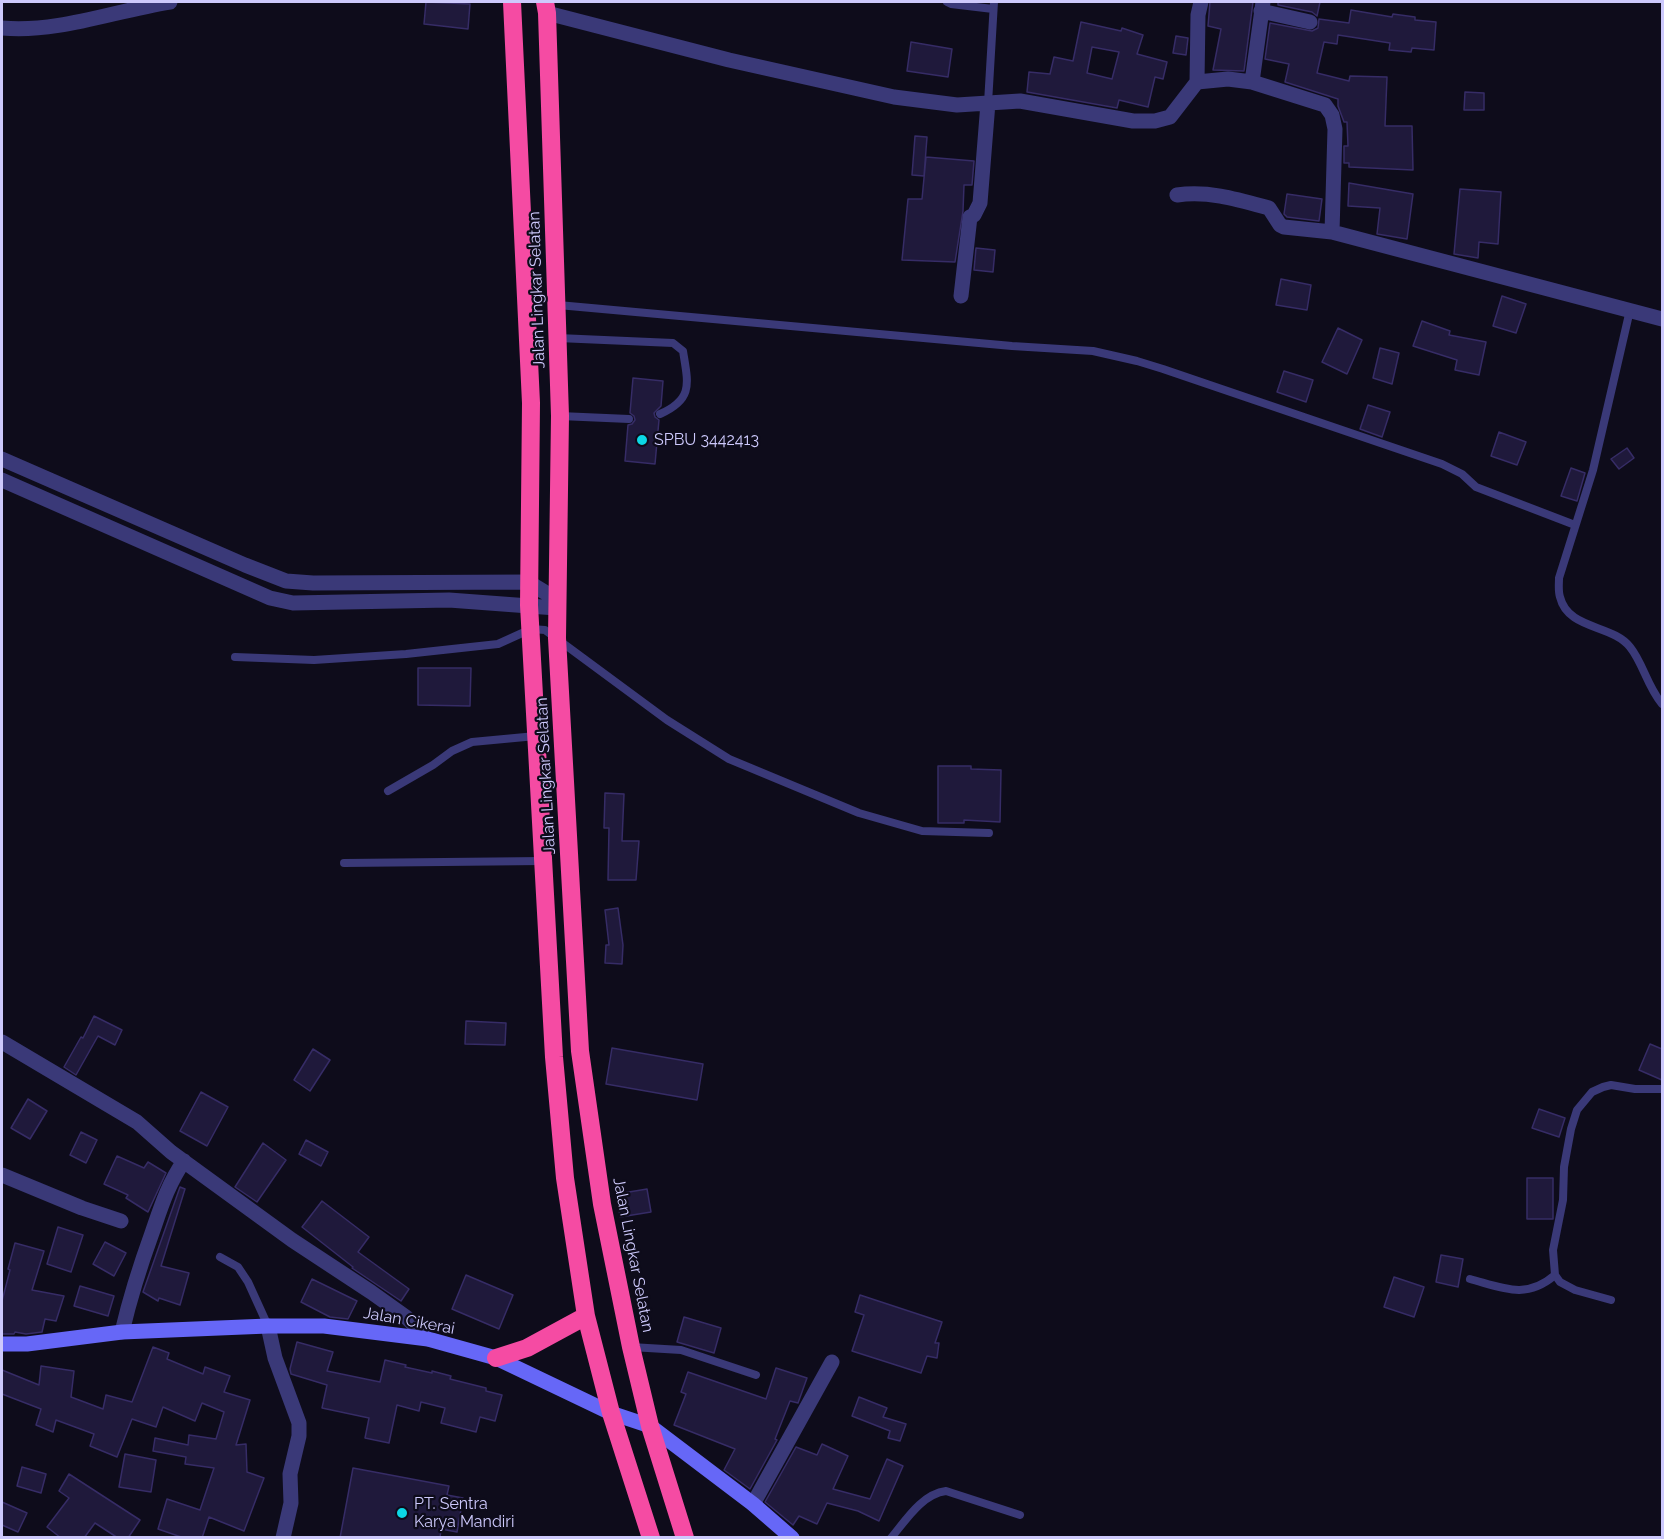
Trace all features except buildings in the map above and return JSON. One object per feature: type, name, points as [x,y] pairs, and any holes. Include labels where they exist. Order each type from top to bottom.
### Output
[{"type":"highway","name":"Jalan Lingkar Selatan","points":[[512,2],[531,404],[528,582],[554,1057],[564,1167],[586,1316],[610,1413],[651,1538]]},
{"type":"highway","name":"Jalan Lingkar Selatan","points":[[546,7],[560,416],[557,638],[569,816],[580,1051],[602,1204],[631,1347],[650,1426],[685,1538]]},
{"type":"highway","points":[[496,1358],[527,1348],[586,1316]]},
{"type":"street","points":[[2,28],[17,30],[53,28],[170,2]]},
{"type":"street","points":[[546,7],[729,60],[894,97],[957,105],[1020,101],[1132,121],[1155,121],[1170,117],[1197,82],[1198,15],[1201,2]]},
{"type":"street","points":[[1252,82],[1262,6],[1310,22]]},
{"type":"street","points":[[1197,82],[1228,79],[1252,82],[1325,105],[1332,115],[1335,129],[1332,232]]},
{"type":"street","points":[[961,296],[970,217],[974,215],[980,203],[988,103]]},
{"type":"street","points":[[1177,195],[1203,194],[1236,199],[1269,208],[1280,225],[1284,227],[1332,232],[1662,319]]},
{"type":"street","points":[[2,459],[286,581],[314,583],[528,582],[556,603]]},
{"type":"street","points":[[2,480],[270,598],[293,603],[449,600],[529,605],[556,603]]},
{"type":"street","points":[[2,1046],[137,1122],[184,1161],[292,1240],[406,1317],[428,1339]]},
{"type":"street","points":[[122,1332],[134,1282],[160,1208],[170,1181],[184,1161]]},
{"type":"street","points":[[2,1175],[82,1208],[121,1221]]},
{"type":"street","points":[[268,1326],[275,1358],[299,1423],[299,1436],[290,1474],[291,1503],[284,1538]]},
{"type":"street","name":"Jalan Cikerai","points":[[2,1344],[27,1344],[122,1332],[268,1326],[324,1326],[428,1339],[496,1358],[610,1413],[650,1426],[753,1504],[792,1538]]},
{"type":"street","points":[[753,1504],[832,1362]]},
{"type":"lane","points":[[947,2],[993,5],[988,103]]},
{"type":"lane","points":[[558,305],[1012,346],[1093,351],[1137,361],[1442,464],[1462,474],[1476,487],[1575,525]]},
{"type":"lane","points":[[1630,310],[1593,470],[1558,578],[1560,597],[1566,610],[1584,623],[1621,638],[1632,648],[1646,678],[1662,704]]},
{"type":"lane","points":[[558,338],[673,343],[683,351],[687,374],[686,394],[673,409],[660,414]]},
{"type":"lane","points":[[560,416],[629,419]]},
{"type":"lane","points":[[235,657],[314,660],[406,654],[498,644],[531,628],[545,630],[667,720],[729,759],[869,816],[922,831],[989,832]]},
{"type":"lane","points":[[388,791],[433,765],[452,751],[472,742],[537,736]]},
{"type":"lane","points":[[344,864],[544,861]]},
{"type":"lane","points":[[1611,1300],[1575,1290],[1560,1282],[1555,1275],[1553,1250],[1563,1200],[1564,1167],[1577,1110],[1592,1092],[1611,1085],[1635,1089],[1662,1089]]},
{"type":"lane","points":[[220,1257],[238,1267],[248,1282],[268,1326]]},
{"type":"lane","points":[[1470,1279],[1510,1290],[1524,1291],[1544,1284],[1555,1275]]},
{"type":"lane","points":[[631,1347],[681,1350],[756,1375]]},
{"type":"lane","points":[[891,1538],[927,1497],[938,1492],[946,1491],[1020,1515]]},
{"type":"place","name":"SPBU 3442413","points":[[642,440]]},
{"type":"place","name":"PT. Sentra Karya Mandiri","points":[[402,1513]]}]
